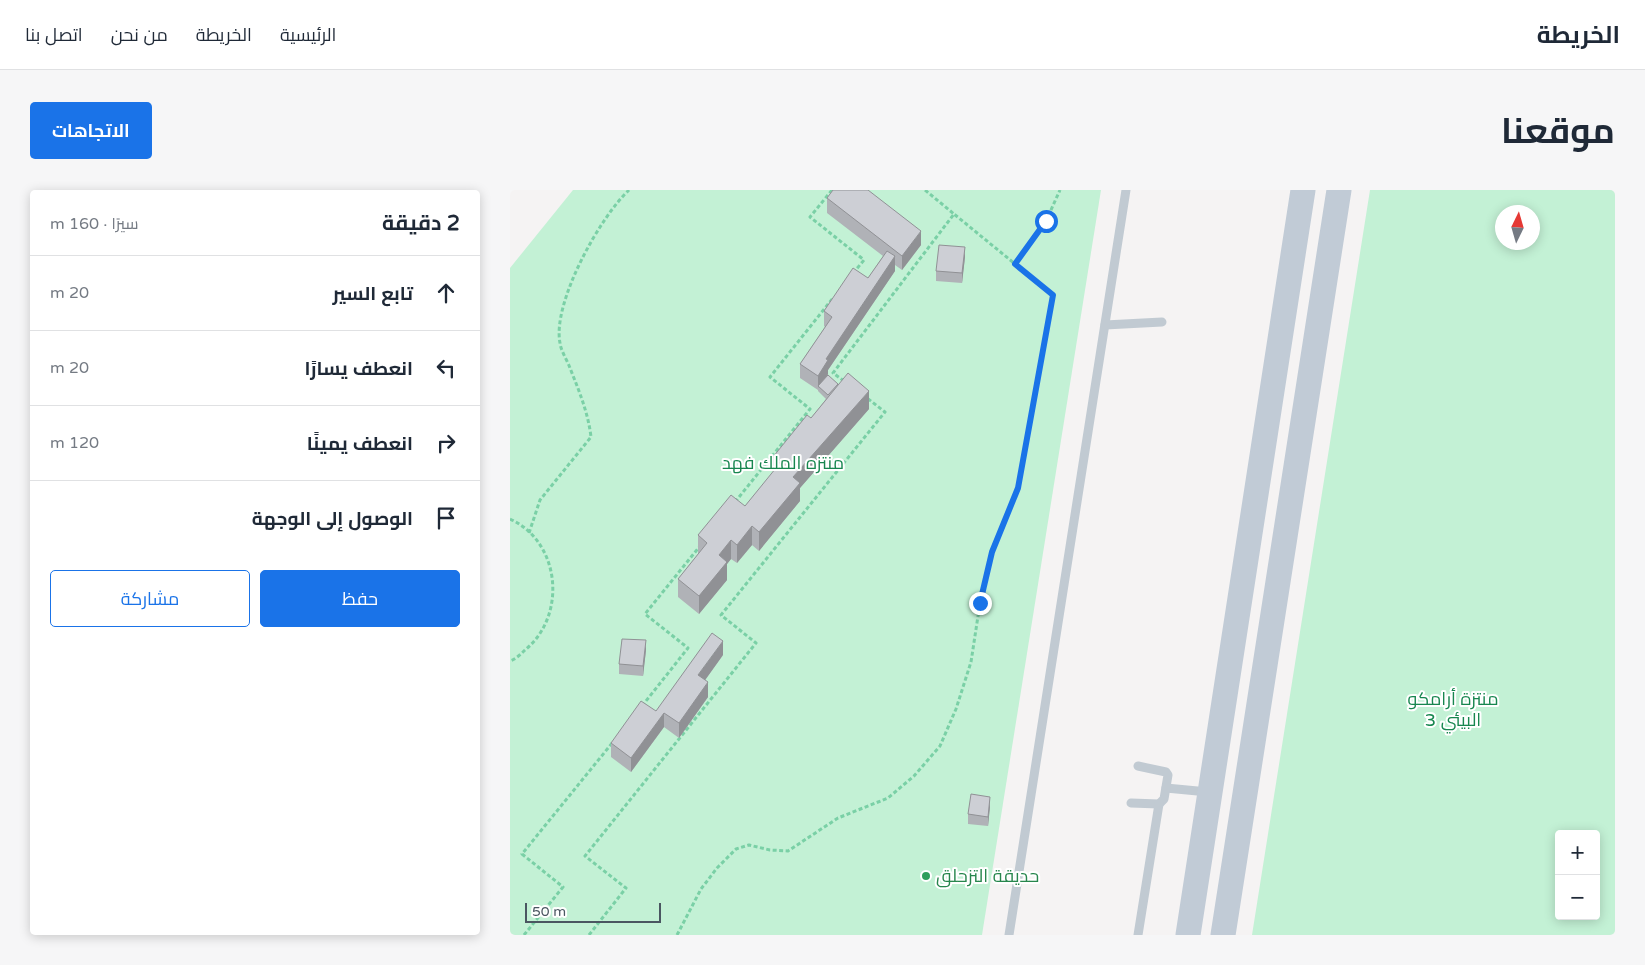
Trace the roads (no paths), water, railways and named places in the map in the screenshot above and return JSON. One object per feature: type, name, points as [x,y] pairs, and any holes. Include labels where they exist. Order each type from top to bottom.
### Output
[{"type":"street","points":[[1188,935],[1303,190]]},
{"type":"street","points":[[1223,935],[1339,190]]},
{"type":"street","points":[[1285,309],[1320,314]]},
{"type":"street","points":[[1210,792],[1244,797]]},
{"type":"lane","points":[[1009,935],[1126,190]]},
{"type":"lane","points":[[1105,325],[1162,322]]},
{"type":"lane","points":[[1131,803],[1159,804],[1164,800],[1168,775],[1166,772],[1138,766]]},
{"type":"lane","points":[[1166,788],[1210,792]]},
{"type":"lane","points":[[1138,935],[1159,804]]},
{"type":"place","name":"حديقة التزحلق","points":[[926,876]]},
{"type":"park label","name":"منتزه الملك فهد","points":[[783,463]]},
{"type":"park label","name":"منتزة أرامكو البيئي 3","points":[[1453,709]]}]
